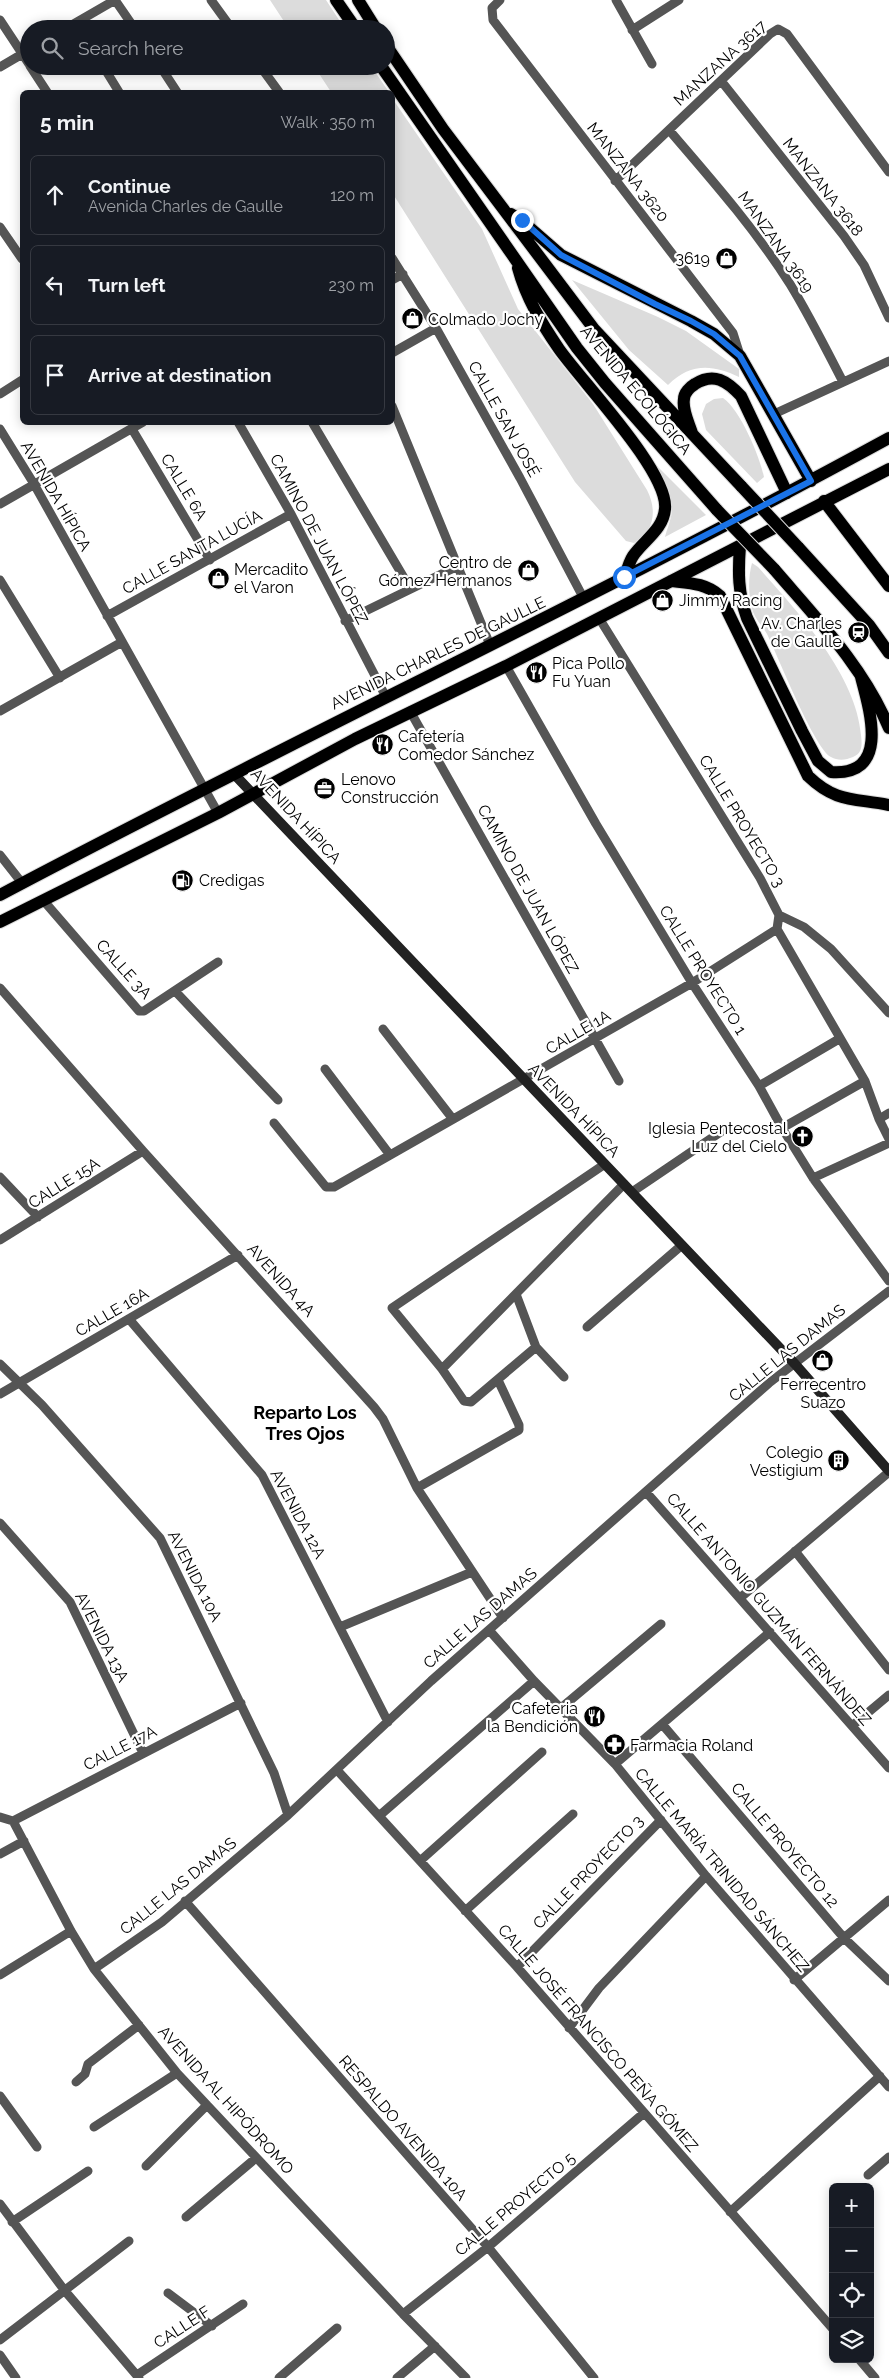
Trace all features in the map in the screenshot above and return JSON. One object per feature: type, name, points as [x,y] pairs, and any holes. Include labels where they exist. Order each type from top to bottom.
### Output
[{"type":"main road","points":[[337,0],[350,20]]},
{"type":"main road","points":[[358,0],[370,20]]},
{"type":"main road","name":"AVENIDA ECOLÓGICA","points":[[395,58],[443,129],[594,329],[798,547],[869,625],[889,653]]},
{"type":"main road","name":"AVENIDA ECOLÓGICA","points":[[387,75],[577,348],[605,384],[717,510],[774,569],[834,639],[860,677],[887,723]]},
{"type":"main road","points":[[503,209],[522,220],[561,255],[691,321],[714,334],[740,356],[811,481]]},
{"type":"main road","points":[[515,259],[523,286],[537,314],[560,350],[652,469],[663,492],[665,509],[662,521],[633,556],[624,577]]},
{"type":"main road","points":[[694,438],[685,410],[684,398],[690,386],[704,378],[718,378],[729,383],[741,396],[787,493]]},
{"type":"main road","name":"AVENIDA CHARLES DE GAULLE","points":[[0,895],[234,774],[584,599],[811,481],[889,438]]},
{"type":"main road","points":[[0,922],[218,813],[410,711],[506,666],[889,469]]},
{"type":"main road","points":[[824,501],[889,586]]},
{"type":"main road","points":[[740,546],[738,579],[740,599],[747,618],[818,761],[831,772],[854,771],[868,760],[873,747],[874,728],[860,677]]},
{"type":"main road","points":[[671,581],[702,585],[712,589],[720,596],[808,776],[819,787],[842,798],[889,805]]},
{"type":"street","points":[[85,20],[115,0],[129,20]]},
{"type":"street","points":[[211,0],[225,20]]},
{"type":"street","name":"MANZANA 3620","points":[[500,0],[492,8],[493,20],[733,333],[740,356]]},
{"type":"street","points":[[616,0],[652,64]]},
{"type":"street","points":[[632,30],[679,0]]},
{"type":"street","points":[[0,20],[20,45]]},
{"type":"street","name":"MANZANA 3617","points":[[615,181],[722,82],[770,34],[778,29],[787,34],[889,172]]},
{"type":"street","points":[[0,67],[20,55]]},
{"type":"street","points":[[36,75],[46,90]]},
{"type":"street","points":[[109,75],[118,90]]},
{"type":"street","points":[[166,75],[176,90]]},
{"type":"street","points":[[267,75],[278,90]]},
{"type":"street","name":"MANZANA 3618","points":[[722,82],[844,236],[864,265],[889,318]]},
{"type":"street","name":"MANZANA 3619","points":[[669,130],[722,191],[765,248],[808,315],[843,382]]},
{"type":"street","points":[[0,227],[20,256]]},
{"type":"street","name":"CALLE SAN JOSÉ","points":[[395,262],[436,328],[520,478],[584,599]]},
{"type":"street","points":[[395,278],[403,274]]},
{"type":"street","points":[[395,351],[436,328]]},
{"type":"street","points":[[774,414],[889,361]]},
{"type":"street","points":[[0,394],[20,381]]},
{"type":"street","points":[[395,413],[490,645]]},
{"type":"street","points":[[0,504],[139,425]]},
{"type":"street","name":"CAMINO DE JUAN LÓPEZ","points":[[240,425],[291,514],[386,697]]},
{"type":"street","points":[[314,425],[410,588]]},
{"type":"street","name":"AVENIDA HÍPICA","points":[[0,429],[34,484],[218,813]]},
{"type":"street","name":"CALLE 6A","points":[[132,429],[210,560]]},
{"type":"street","name":"CALLE SANTA LUCÍA","points":[[107,616],[291,514]]},
{"type":"street","points":[[345,620],[458,566]]},
{"type":"street","points":[[0,580],[60,678]]},
{"type":"street","name":"CALLE PROYECTO 3","points":[[599,618],[760,878],[779,915]]},
{"type":"street","points":[[0,710],[122,642]]},
{"type":"street","name":"CALLE PROYECTO 1","points":[[506,666],[596,824],[692,983],[759,1086],[813,1178],[889,1281]]},
{"type":"street","name":"CAMINO DE JUAN LÓPEZ","points":[[410,711],[620,1081]]},
{"type":"street","name":"AVENIDA HÍPICA","points":[[234,774],[795,1364],[889,1471]]},
{"type":"street","points":[[0,855],[22,883]]},
{"type":"street","name":"CALLE 3A","points":[[43,900],[139,1011],[144,1011],[175,992],[218,962]]},
{"type":"street","points":[[889,1013],[831,949],[804,927],[779,915],[776,929],[865,1081],[879,1119],[889,1139]]},
{"type":"street","name":"CALLE 1A","points":[[274,1123],[326,1187],[334,1187],[452,1118],[525,1080],[692,983],[776,929]]},
{"type":"street","name":"AVENIDA 4A","points":[[0,988],[143,1152],[374,1406],[383,1419],[417,1488],[503,1618]]},
{"type":"street","points":[[175,992],[278,1100]]},
{"type":"street","points":[[383,1029],[452,1118]]},
{"type":"street","points":[[759,1086],[839,1039]]},
{"type":"street","points":[[325,1070],[390,1155]]},
{"type":"street","points":[[782,1128],[865,1081]]},
{"type":"street","points":[[879,1119],[889,1113]]},
{"type":"street","points":[[632,1192],[725,1130]]},
{"type":"street","points":[[813,1178],[889,1143]]},
{"type":"street","name":"CALLE 15A","points":[[0,1240],[143,1152]]},
{"type":"street","points":[[536,1347],[471,1402],[464,1402],[442,1369],[392,1308],[605,1164]]},
{"type":"street","points":[[0,1176],[38,1217]]},
{"type":"street","points":[[442,1369],[624,1184]]},
{"type":"street","points":[[587,1327],[682,1245]]},
{"type":"street","name":"CALLE 16A","points":[[0,1394],[238,1255]]},
{"type":"street","name":"CALLE LAS DAMAS","points":[[94,1969],[162,1922],[288,1816],[489,1630],[769,1383],[889,1291]]},
{"type":"street","points":[[516,1294],[536,1347],[564,1377]]},
{"type":"street","name":"AVENIDA 12A","points":[[129,1319],[262,1475],[388,1722]]},
{"type":"street","name":"AVENIDA 10A","points":[[0,1364],[118,1488],[160,1538],[274,1773],[288,1816]]},
{"type":"street","points":[[417,1488],[519,1430],[519,1425],[498,1380]]},
{"type":"street","points":[[740,1598],[889,1471]]},
{"type":"street","name":"CALLE ANTONIO GUZMÁN FERNÁNDEZ","points":[[646,1492],[889,1768]]},
{"type":"street","name":"AVENIDA 13A","points":[[0,1523],[70,1602],[143,1753]]},
{"type":"street","points":[[795,1551],[889,1670]]},
{"type":"street","points":[[340,1627],[472,1572]]},
{"type":"street","points":[[562,1708],[661,1624]]},
{"type":"street","name":"CALLE MARÍA TRINIDAD SÁNCHEZ","points":[[489,1630],[534,1681],[615,1764],[794,1980],[889,2087]]},
{"type":"street","points":[[615,1764],[770,1632]]},
{"type":"street","points":[[379,1816],[534,1681]]},
{"type":"street","points":[[852,1726],[889,1695]]},
{"type":"street","name":"CALLE 17A","points":[[13,1821],[241,1703]]},
{"type":"street","name":"CALLE PROYECTO 12","points":[[662,1724],[844,1938],[889,1981]]},
{"type":"street","points":[[420,1861],[542,1752]]},
{"type":"street","name":"CALLE JOSÉ FRANCISCO PEÑA GÓMEZ","points":[[337,1770],[517,1967],[829,2324]]},
{"type":"street","points":[[466,1911],[574,1814]]},
{"type":"street","points":[[0,1818],[13,1821]]},
{"type":"street","name":"CALLE PROYECTO 3","points":[[517,1967],[661,1820]]},
{"type":"street","name":"AVENIDA AL HIPÓDROMO","points":[[13,1821],[70,1931],[94,1969],[177,2073],[403,2314],[466,2378]]},
{"type":"street","points":[[0,1854],[24,1840]]},
{"type":"street","points":[[569,2028],[599,1988],[706,1876]]},
{"type":"street","points":[[794,1980],[889,1900]]},
{"type":"street","name":"RESPALDO AVENIDA 10A","points":[[185,1902],[488,2247],[594,2378]]},
{"type":"street","points":[[0,1975],[70,1931]]},
{"type":"street","points":[[76,2082],[85,2074],[88,2064],[139,2026]]},
{"type":"street","points":[[94,2127],[177,2073]]},
{"type":"street","points":[[730,2212],[880,2076]]},
{"type":"street","points":[[0,2096],[3,2110],[37,2147]]},
{"type":"street","points":[[146,2166],[207,2105]]},
{"type":"street","name":"CALLE PROYECTO 5","points":[[403,2314],[488,2247],[644,2113]]},
{"type":"street","points":[[868,2175],[889,2157]]},
{"type":"street","points":[[186,2218],[256,2158]]},
{"type":"street","points":[[12,2222],[88,2170]]},
{"type":"street","points":[[0,2204],[65,2291],[138,2376]]},
{"type":"street","points":[[0,2340],[129,2241]]},
{"type":"street","points":[[168,2293],[212,2326]]},
{"type":"street","name":"CALLE F","points":[[138,2376],[243,2304]]},
{"type":"street","points":[[279,2378],[337,2328]]},
{"type":"street","points":[[397,2378],[435,2346]]},
{"type":"street","points":[[0,2355],[16,2378]]},
{"type":"street","points":[[862,2363],[875,2378]]},
{"type":"shaded area","points":[[270,0],[326,0],[339,20],[283,20]]},
{"type":"shaded area","points":[[320,75],[377,75],[388,90],[330,90]]},
{"type":"shaded area","points":[[395,102],[482,229],[518,309],[593,404],[647,490],[653,512],[650,526],[646,533],[634,543],[626,541],[575,482],[395,197]]},
{"type":"shaded area","points":[[572,280],[686,331],[739,369],[739,377],[710,368],[693,369],[676,378],[668,385],[629,350]]},
{"type":"shaded area","points":[[723,398],[736,412],[754,446],[764,477],[757,483],[706,430],[702,414],[706,404],[714,399]]},
{"type":"shaded area","points":[[640,449],[706,515],[665,537],[672,511],[669,494],[661,478]]},
{"type":"shaded area","points":[[752,563],[758,567],[806,623],[836,667],[848,689],[857,712],[861,735],[862,745],[859,753],[856,755],[839,760],[831,757],[815,737],[767,634],[753,612],[749,587]]},
{"type":"place","name":"3619","points":[[726,258]]},
{"type":"place","name":"Colmado Jochy","points":[[412,319]]},
{"type":"place","name":"Centro de Gómez Hermanos","points":[[528,571]]},
{"type":"place","name":"Mercadito el Varon","points":[[218,578]]},
{"type":"place","name":"Jimmy Racing","points":[[663,600]]},
{"type":"place","name":"Av. Charles de Gaulle","points":[[858,632]]},
{"type":"place","name":"Pica Pollo Fu Yuan","points":[[536,672]]},
{"type":"place","name":"Cafetería Comedor Sánchez","points":[[382,745]]},
{"type":"place","name":"Lenovo Construcción","points":[[325,788]]},
{"type":"place","name":"Credigas","points":[[183,880]]},
{"type":"place","name":"Iglesia Pentecostal Luz del Cielo","points":[[803,1137]]},
{"type":"place","name":"Ferrecentro Suazo","points":[[823,1360]]},
{"type":"place","name":"Colegio Vestigium","points":[[839,1461]]},
{"type":"place","name":"Cafeteria la Bendición","points":[[594,1717]]},
{"type":"place","name":"Farmacia Roland","points":[[614,1745]]},
{"type":"district","name":"Reparto Los Tres Ojos","points":[[305,1422]]},
{"type":"route","points":[[522,220],[561,255],[691,321],[714,334],[740,356],[811,481],[624,577]]}]
